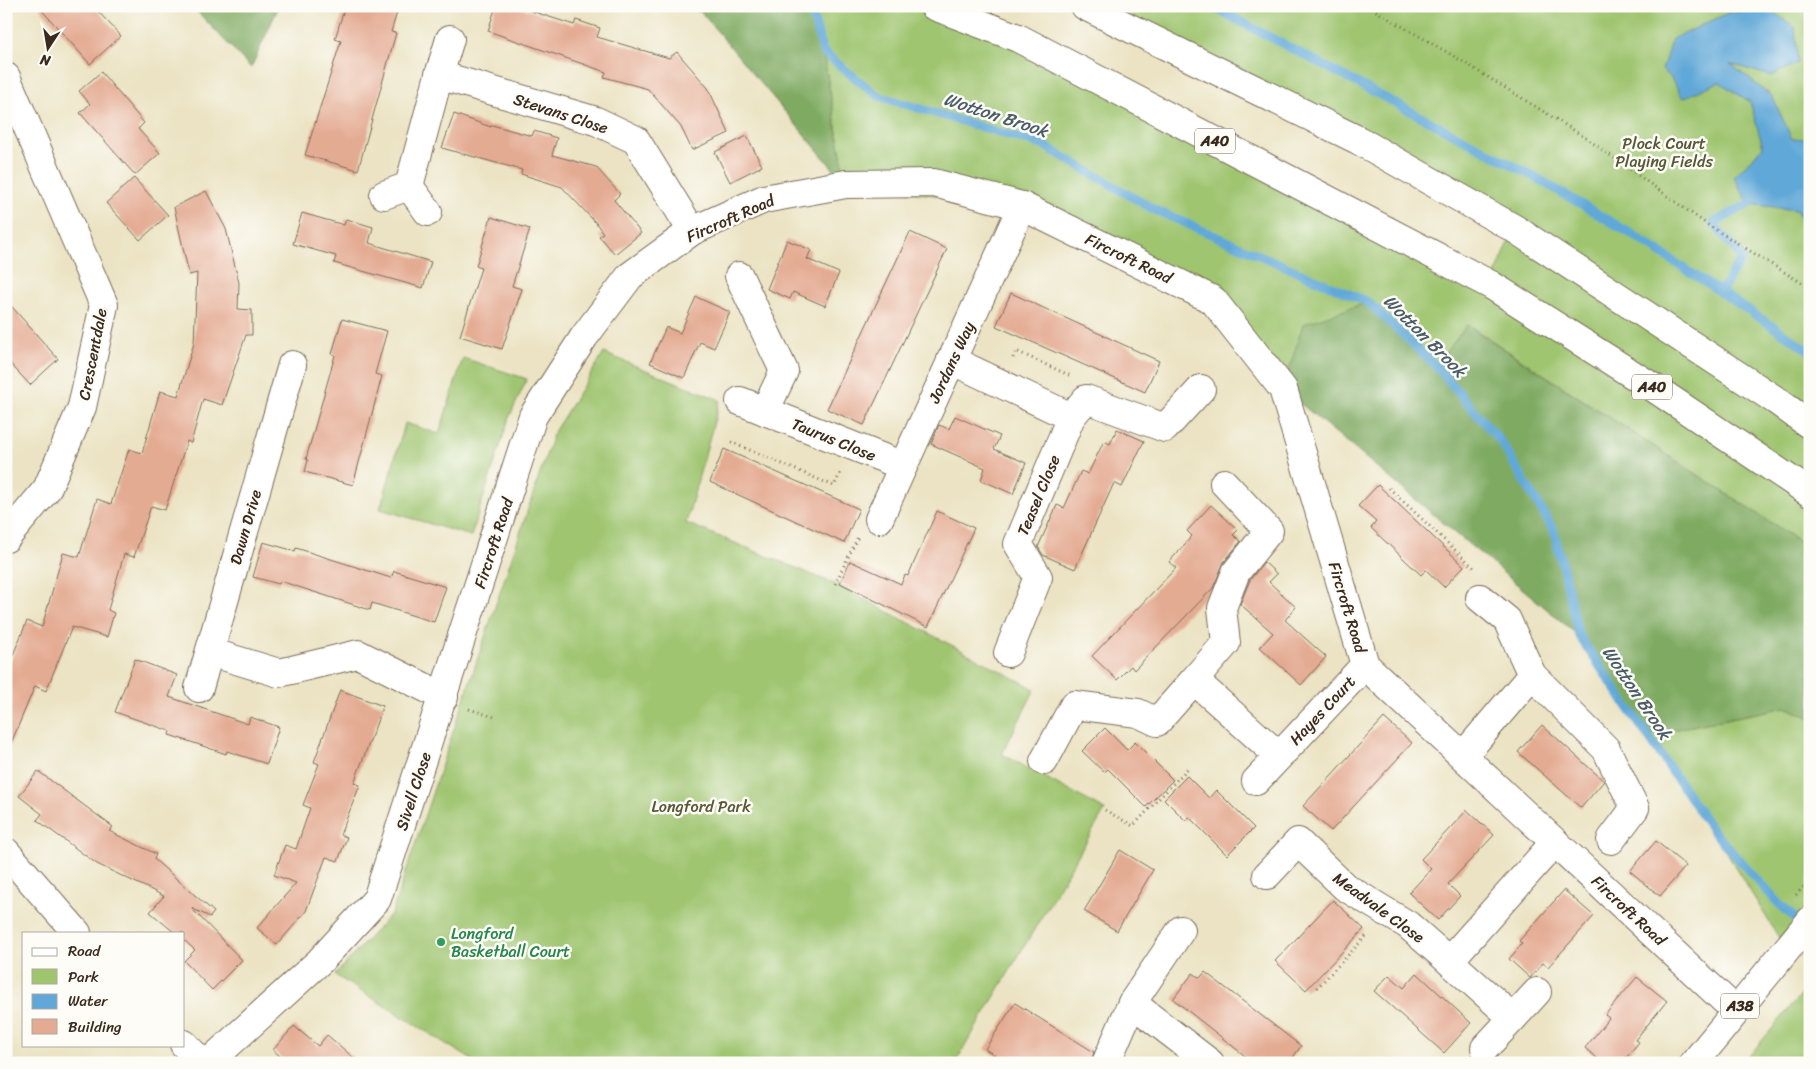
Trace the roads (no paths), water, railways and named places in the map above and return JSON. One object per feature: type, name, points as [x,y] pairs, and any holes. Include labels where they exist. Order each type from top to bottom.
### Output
[{"type":"main road","name":"A40","points":[[934,6],[1018,38],[1491,285],[1654,388],[1810,493]]},
{"type":"main road","points":[[1085,6],[1358,140],[1514,229],[1769,395],[1810,424]]},
{"type":"main road","points":[[428,212],[396,190],[439,75],[450,39]]},
{"type":"main road","name":"Stevans Close","points":[[439,75],[596,121],[636,140],[692,231]]},
{"type":"main road","name":"Crescentdale","points":[[6,77],[104,305],[82,407],[47,489],[6,538]]},
{"type":"main road","name":"Fircroft Road","points":[[444,697],[533,416],[584,337],[630,276],[692,231],[764,199],[846,184],[934,183],[1022,206],[1213,300],[1282,389],[1365,665],[1736,1011]]},
{"type":"main road","name":"Jordans Way","points":[[879,519],[1022,206]]},
{"type":"main road","points":[[739,276],[784,371],[765,411]]},
{"type":"main road","points":[[951,360],[1071,417]]},
{"type":"main road","name":"Dawn Drive","points":[[199,688],[292,365]]},
{"type":"main road","name":"Teasel Close","points":[[1008,653],[1038,578],[1018,544],[1071,417],[1086,399],[1165,428],[1201,389]]},
{"type":"main road","name":"Taurus Close","points":[[740,401],[903,466]]},
{"type":"main road","points":[[1044,761],[1074,705],[1138,713],[1157,722],[1226,642],[1222,608],[1236,572],[1268,530],[1224,483]]},
{"type":"main road","points":[[1480,598],[1507,620],[1532,675],[1606,749],[1635,808],[1611,840]]},
{"type":"main road","points":[[210,652],[279,673],[358,654],[444,697]]},
{"type":"main road","name":"Hayes Court","points":[[1256,781],[1365,665]]},
{"type":"main road","points":[[1463,756],[1532,675]]},
{"type":"main road","name":"Hayes Court","points":[[1194,680],[1279,756]]},
{"type":"main road","name":"Sivell Close","points":[[208,1063],[320,961],[377,899],[444,697]]},
{"type":"main road","name":"Meadvale Close","points":[[1268,875],[1298,842],[1345,887],[1399,919],[1513,1018]]},
{"type":"main road","points":[[1449,961],[1555,842]]},
{"type":"main road","points":[[6,852],[76,932]]},
{"type":"main road","name":"A38","points":[[1694,1063],[1810,921]]},
{"type":"main road","points":[[1106,1063],[1132,1003],[1181,930]]},
{"type":"main road","points":[[1485,1048],[1538,992]]},
{"type":"main road","points":[[1132,1003],[1210,1063]]},
{"type":"main road","points":[[185,1045],[202,1063]]},
{"type":"water","points":[[1767,8],[1795,27],[1798,63],[1771,76],[1730,64],[1772,96],[1792,139],[1810,138],[1810,231],[1796,210],[1749,204],[1734,177],[1763,147],[1750,102],[1719,82],[1683,98],[1670,77],[1662,70],[1672,39],[1728,13]]},
{"type":"waterway","name":"Wotton Brook","points":[[810,6],[823,52],[878,96],[1045,146],[1153,209],[1368,302],[1436,366],[1501,442],[1554,531],[1579,636],[1713,831],[1778,903],[1804,926]]},
{"type":"waterway","points":[[1211,6],[1535,177],[1635,236],[1810,351]]},
{"type":"waterway","points":[[1720,293],[1742,258],[1713,223],[1749,204]]},
{"type":"place","name":"Longford Basketball Court","points":[[441,942]]},
{"type":"park label","name":"Plock Court Playing Fields","points":[[1664,152]]},
{"type":"park label","name":"Longford Park","points":[[701,806]]}]
